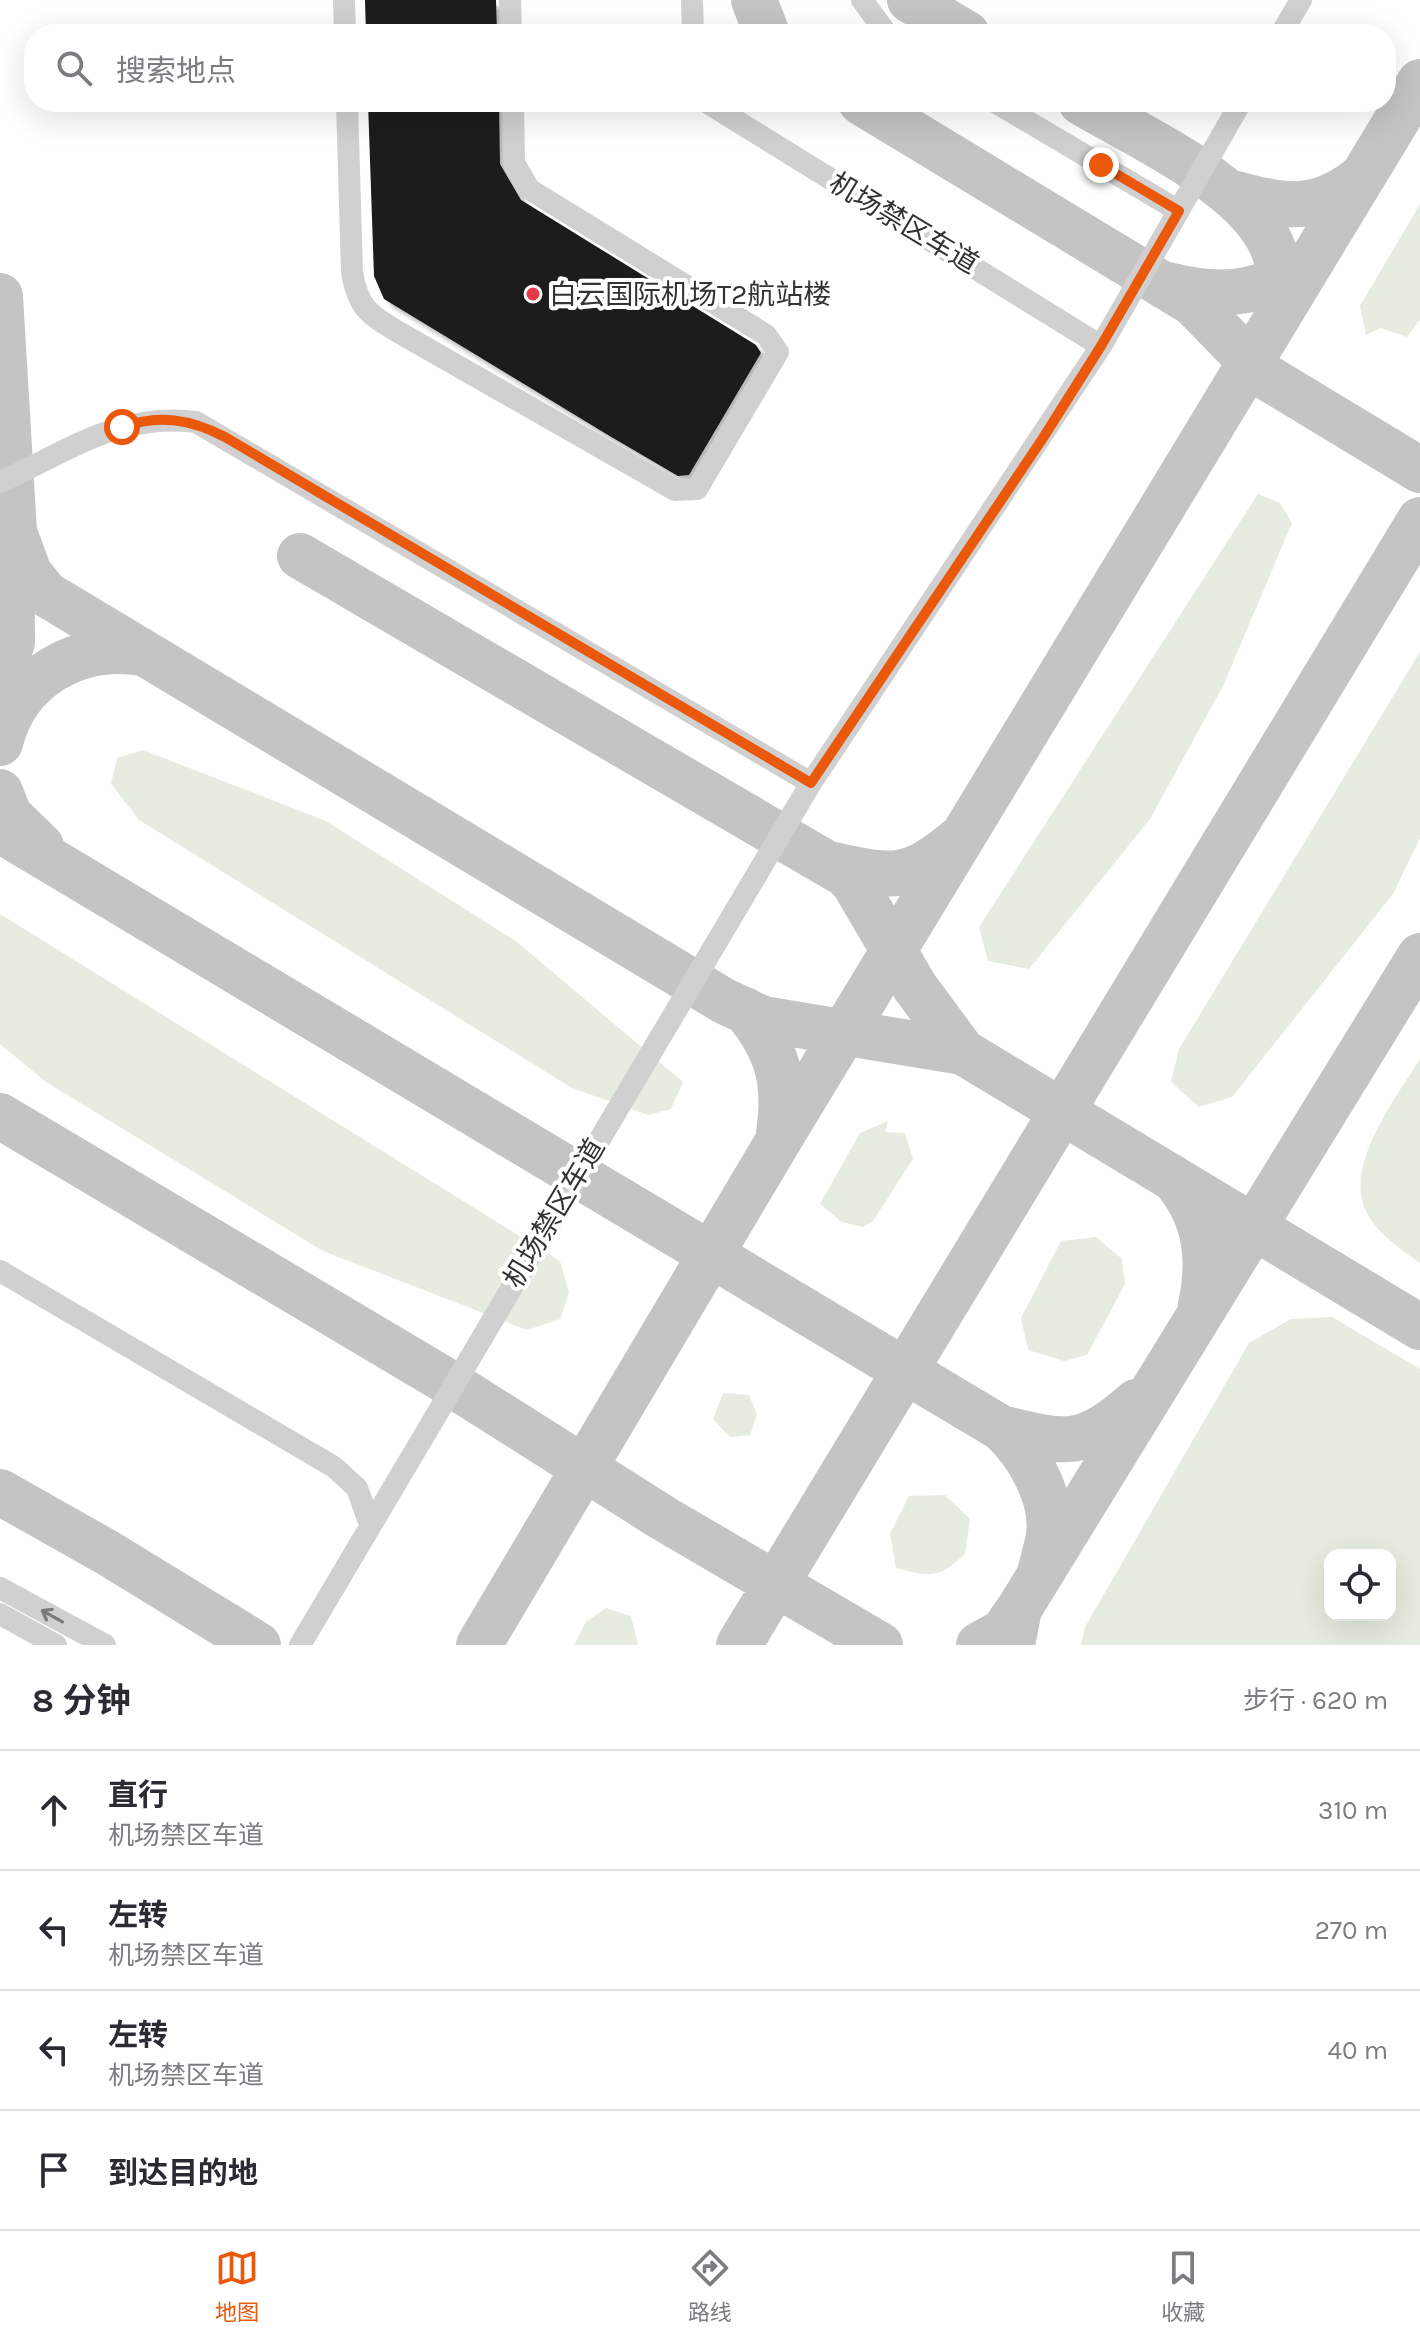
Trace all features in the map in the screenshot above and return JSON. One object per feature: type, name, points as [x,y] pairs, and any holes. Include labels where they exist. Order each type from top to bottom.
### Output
[{"type":"lane","points":[[344,0],[345,24]]},
{"type":"lane","points":[[510,0],[511,24]]},
{"type":"lane","points":[[692,0],[693,24]]},
{"type":"lane","points":[[862,0],[880,24]]},
{"type":"lane","points":[[1287,24],[1301,0]]},
{"type":"lane","points":[[347,112],[352,272],[356,296],[365,309],[400,333],[675,490],[697,489],[778,352],[766,335],[529,189],[514,163],[513,112]]},
{"type":"lane","name":"机场禁区车道","points":[[722,112],[1101,346]]},
{"type":"lane","points":[[1012,112],[1179,211]]},
{"type":"lane","name":"机场禁区车道","points":[[300,1645],[811,783],[1101,346],[1235,112]]},
{"type":"lane","points":[[0,482],[103,433],[141,420],[196,422],[811,783]]},
{"type":"lane","points":[[0,1271],[334,1467],[357,1488],[370,1525]]},
{"type":"lane","points":[[0,1588],[105,1645]]},
{"type":"lane","points":[[0,1614],[56,1645]]},
{"type":"shaded area","points":[[1420,204],[1420,320],[1407,337],[1381,328],[1366,335],[1360,306]]},
{"type":"shaded area","points":[[1258,494],[1280,503],[1292,523],[1223,686],[1150,819],[1029,969],[988,961],[979,927]]},
{"type":"shaded area","points":[[1420,652],[1420,838],[1393,894],[1232,1097],[1199,1107],[1171,1082],[1179,1049]]},
{"type":"shaded area","points":[[143,750],[326,821],[517,942],[683,1082],[671,1109],[648,1115],[572,1088],[139,820],[111,784],[117,758]]},
{"type":"shaded area","points":[[0,914],[560,1261],[569,1293],[560,1319],[527,1330],[323,1251],[46,1082],[0,1044]]},
{"type":"shaded area","points":[[1420,1059],[1420,1263],[1385,1236],[1370,1219],[1362,1200],[1361,1182],[1370,1145],[1379,1126]]},
{"type":"shaded area","points":[[888,1121],[885,1132],[905,1133],[913,1159],[873,1221],[863,1227],[842,1222],[820,1204],[860,1133]]},
{"type":"shaded area","points":[[1096,1237],[1122,1259],[1125,1284],[1087,1355],[1064,1361],[1028,1350],[1021,1318],[1061,1241]]},
{"type":"shaded area","points":[[1332,1317],[1420,1369],[1420,1645],[1081,1645],[1085,1627],[1249,1343],[1291,1319]]},
{"type":"shaded area","points":[[723,1393],[749,1395],[757,1415],[750,1435],[730,1437],[713,1419]]},
{"type":"shaded area","points":[[945,1495],[970,1519],[965,1554],[948,1568],[934,1574],[896,1568],[890,1534],[909,1496]]},
{"type":"shaded area","points":[[606,1608],[631,1616],[638,1645],[574,1645],[586,1622]]},
{"type":"building","points":[[365,0],[496,0],[497,24],[366,24]]},
{"type":"building","name":"白云国际机场T2航站楼","points":[[368,112],[499,112],[500,164],[521,200],[756,345],[761,353],[689,475],[678,476],[384,299],[374,276]]},
{"type":"taxiway","points":[[754,0],[763,24]]},
{"type":"taxiway","points":[[910,0],[950,24]]},
{"type":"taxiway","points":[[479,1645],[777,1143],[1420,82]]},
{"type":"taxiway","points":[[878,112],[1193,303],[1263,375],[1420,470]]},
{"type":"taxiway","points":[[1099,112],[1191,165],[1242,205],[1261,227],[1274,251],[1278,267],[1276,319]]},
{"type":"taxiway","points":[[1233,193],[1269,202],[1302,204],[1332,196],[1364,175]]},
{"type":"taxiway","points":[[1168,285],[1203,291],[1237,292],[1270,283],[1301,265]]},
{"type":"taxiway","points":[[0,296],[14,532],[29,573],[46,594],[724,1001],[763,1019],[963,1052],[1420,1327]]},
{"type":"taxiway","points":[[739,1645],[1420,520]]},
{"type":"taxiway","points":[[0,686],[12,642],[11,541]]},
{"type":"taxiway","points":[[300,556],[845,874],[854,883],[915,987],[963,1052]]},
{"type":"taxiway","points":[[0,743],[8,720],[20,700],[53,669],[95,653],[143,653]]},
{"type":"taxiway","points":[[0,792],[9,815],[41,846]]},
{"type":"taxiway","points":[[0,830],[1001,1428],[1021,1450],[1043,1491],[1049,1535],[1040,1573]]},
{"type":"taxiway","points":[[833,865],[886,874],[899,873],[926,863],[958,840]]},
{"type":"taxiway","points":[[1019,1609],[1420,956]]},
{"type":"taxiway","points":[[745,1010],[766,1040],[778,1070],[782,1103],[778,1140]]},
{"type":"taxiway","points":[[0,1116],[453,1385],[663,1518],[880,1645]]},
{"type":"taxiway","points":[[1173,1178],[1193,1207],[1203,1238],[1205,1271],[1201,1305]]},
{"type":"taxiway","points":[[1001,1428],[1042,1437],[1073,1439],[1101,1428],[1136,1402]]},
{"type":"taxiway","points":[[0,1492],[108,1553],[258,1645]]},
{"type":"taxiway","points":[[979,1645],[1003,1632],[1019,1609],[1012,1645]]},
{"type":"place","name":"白云国际机场T2航站楼","points":[[533,294]]},
{"type":"route","points":[[122,427],[141,420],[196,422],[811,783],[1043,438],[1101,346],[1179,211],[1101,165]]}]
